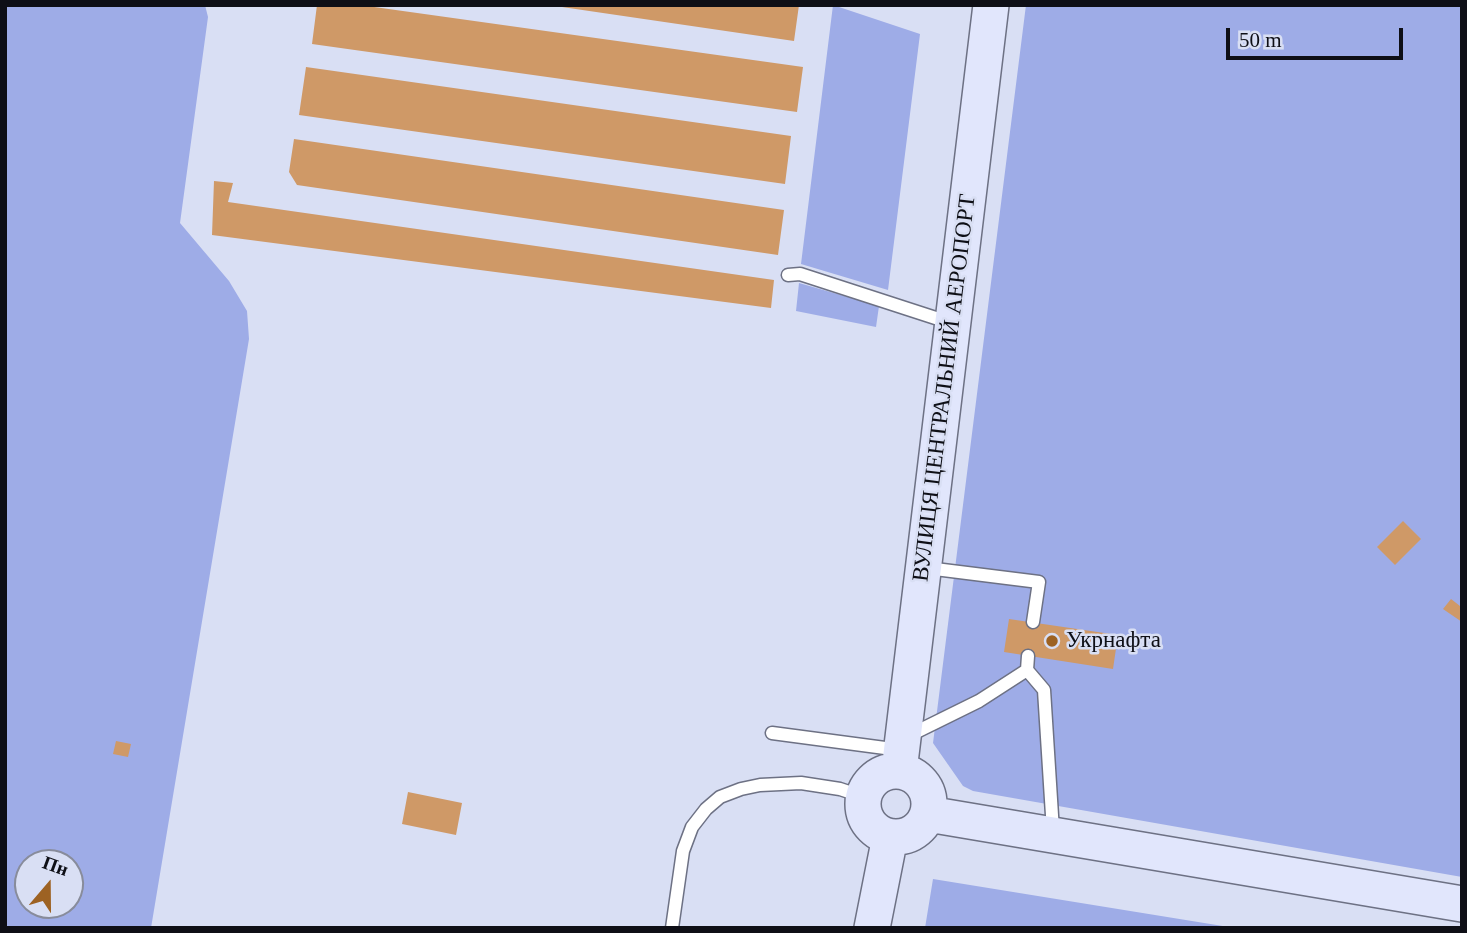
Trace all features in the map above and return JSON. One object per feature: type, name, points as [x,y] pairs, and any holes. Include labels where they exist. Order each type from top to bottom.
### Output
[{"type":"main road","name":"ВУЛИЦЯ ЦЕНТРАЛЬНИЙ АЕРОПОРТ","points":[[902,753],[991,5]]},
{"type":"main road","points":[[902,753],[911,774],[920,780],[929,799],[926,820],[919,829],[900,838],[878,833],[869,825],[862,804],[870,783],[889,771],[902,753]]},
{"type":"main road","points":[[928,814],[1462,904]]},
{"type":"main road","points":[[872,928],[890,837]]},
{"type":"lane","points":[[788,275],[800,274],[953,324]]},
{"type":"lane","points":[[924,568],[1039,582],[1033,622]]},
{"type":"lane","points":[[1028,656],[1027,670],[1044,690],[1053,835]]},
{"type":"lane","points":[[772,733],[902,753],[1027,670]]},
{"type":"lane","points":[[672,928],[683,851],[692,827],[720,797],[760,785],[801,783],[841,789],[864,797]]},
{"type":"shaded area","points":[[5,5],[205,5],[208,17],[180,223],[229,281],[247,311],[249,339],[151,928],[9,928],[5,923]]},
{"type":"shaded area","points":[[833,5],[920,34],[888,290],[801,264]]},
{"type":"shaded area","points":[[1026,5],[1462,5],[1462,877],[973,791],[963,786],[933,743]]},
{"type":"shaded area","points":[[799,283],[879,306],[876,327],[796,311]]},
{"type":"shaded area","points":[[933,879],[1235,928],[925,928]]},
{"type":"building","points":[[317,5],[360,5],[803,67],[797,112],[312,44]]},
{"type":"building","points":[[562,5],[799,5],[794,41]]},
{"type":"building","points":[[306,67],[791,136],[785,184],[299,115]]},
{"type":"building","points":[[294,139],[784,210],[778,255],[297,185],[289,172]]},
{"type":"building","points":[[214,181],[233,183],[228,202],[774,280],[771,308],[212,235]]},
{"type":"building","points":[[1403,521],[1421,539],[1395,565],[1377,547]]},
{"type":"building","points":[[1451,599],[1460,606],[1462,603],[1462,622],[1443,609]]},
{"type":"building","points":[[1009,619],[1118,635],[1113,669],[1004,652]]},
{"type":"building","points":[[116,741],[131,744],[128,757],[113,754]]},
{"type":"building","points":[[408,792],[462,803],[456,835],[402,824]]},
{"type":"place","name":"Укрнафта","points":[[1052,641]]}]
